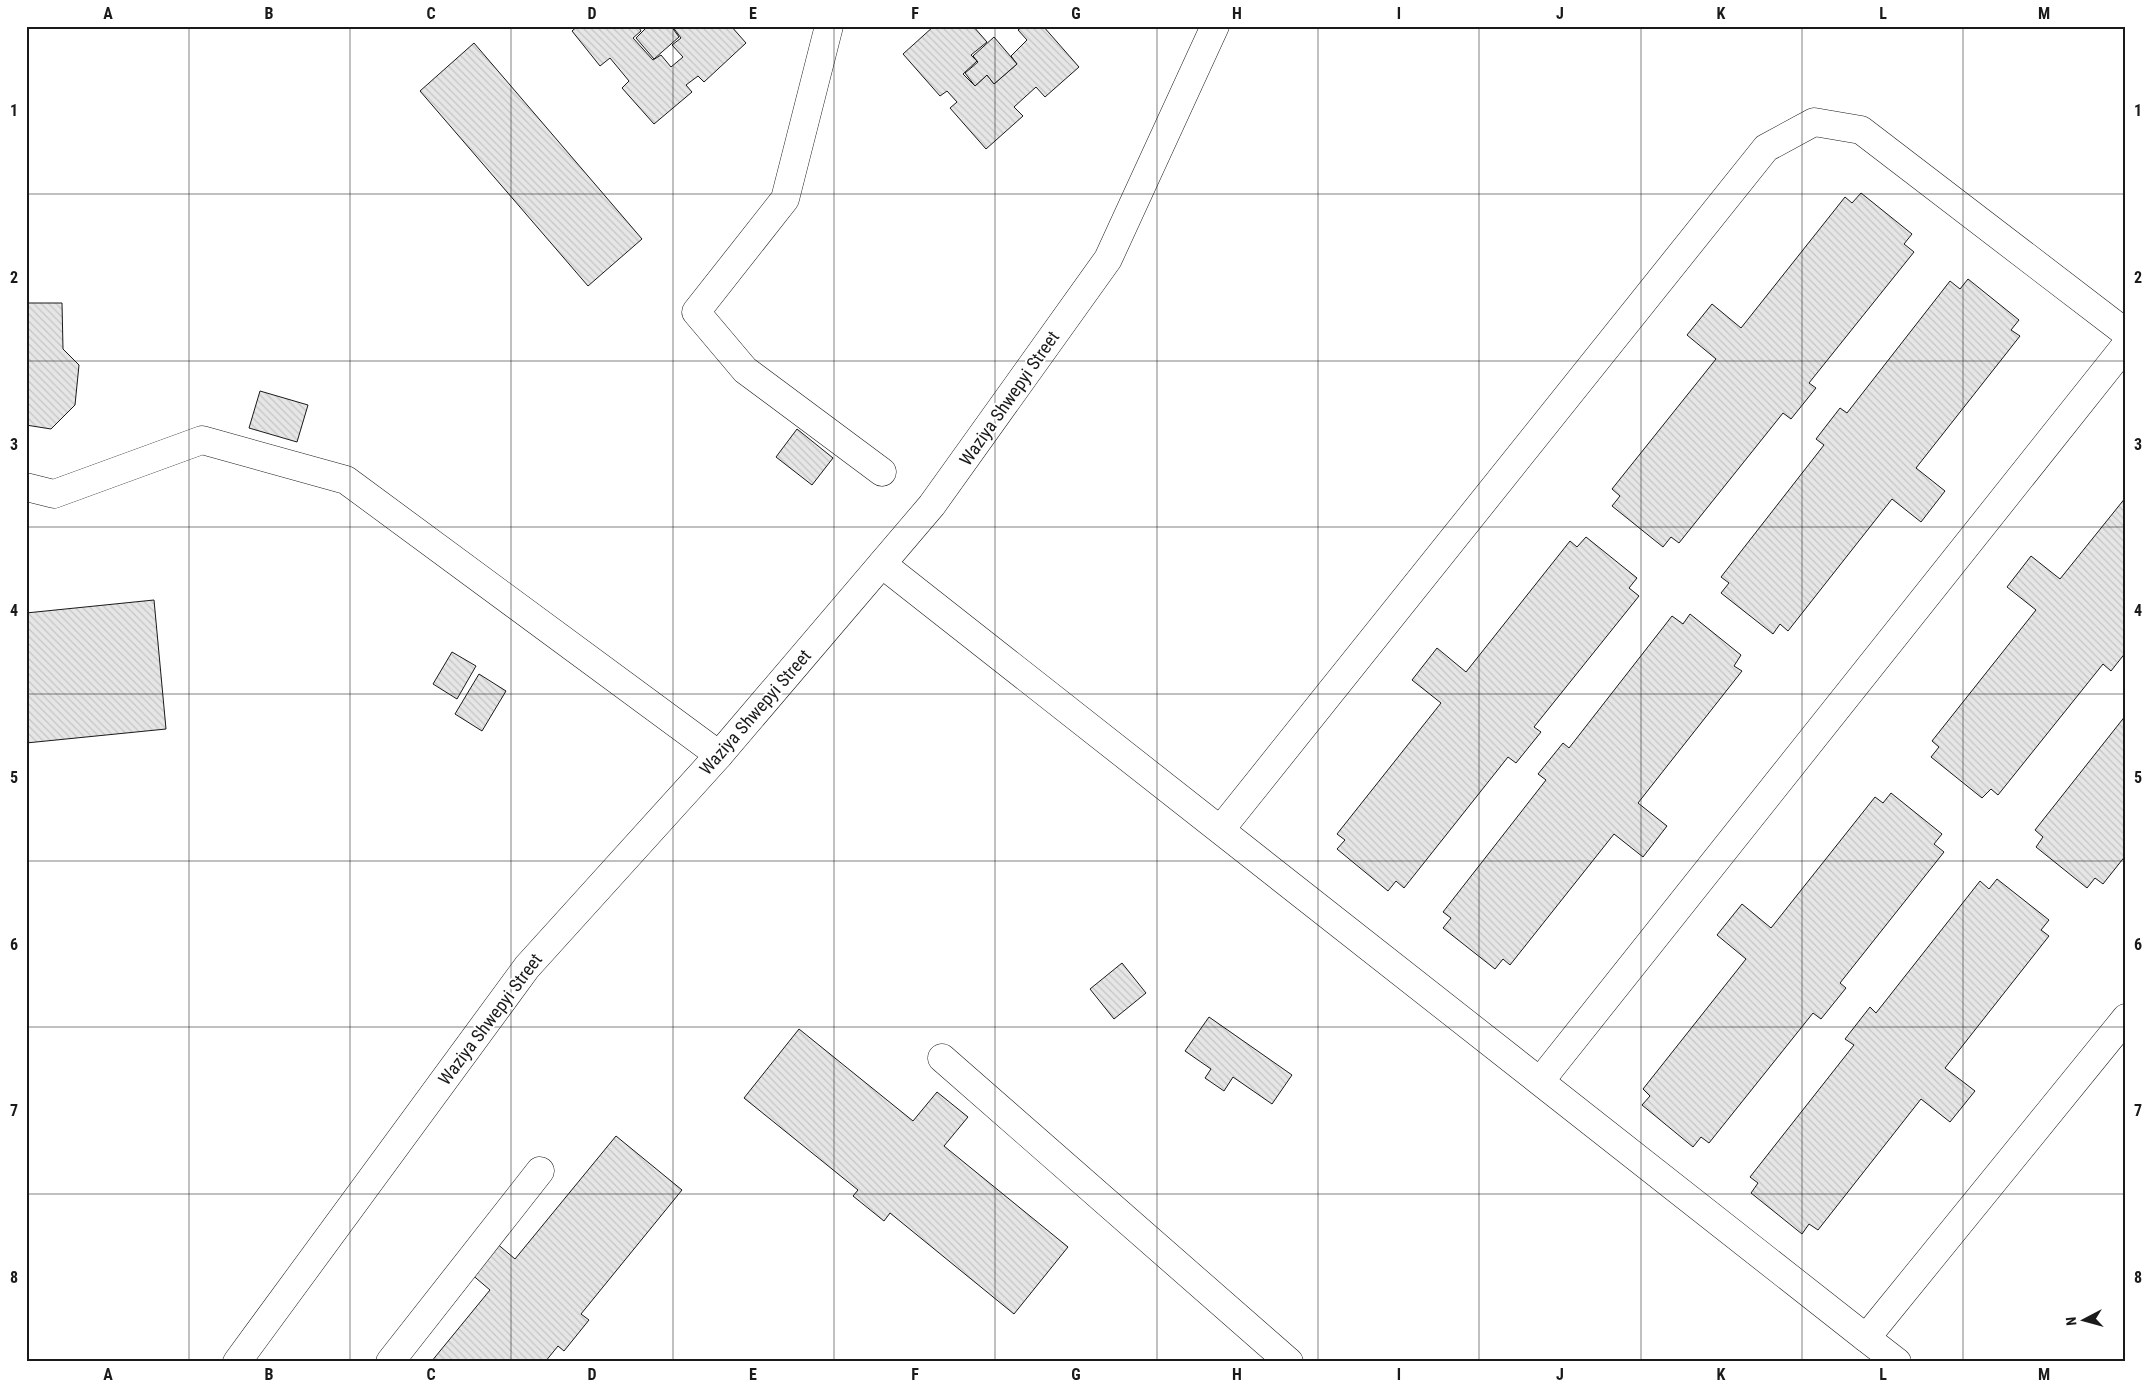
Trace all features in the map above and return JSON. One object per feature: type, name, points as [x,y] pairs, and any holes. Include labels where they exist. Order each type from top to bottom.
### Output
[{"type":"street","points":[[829,26],[785,199],[696,312],[745,370],[882,472]]},
{"type":"street","name":"Waziya Shwepyi Street","points":[[236,1362],[527,967],[719,755],[932,505],[1108,259],[1215,26]]},
{"type":"street","points":[[1221,829],[1766,148],[1814,122],[1861,130],[2126,333]]},
{"type":"street","points":[[1541,1080],[2126,345]]},
{"type":"street","points":[[26,487],[54,494],[202,440],[346,480],[719,755]]},
{"type":"street","points":[[882,564],[1541,1080],[1897,1362]]},
{"type":"street","points":[[1866,1338],[2126,1018]]},
{"type":"street","points":[[942,1058],[1289,1362]]},
{"type":"street","points":[[390,1362],[540,1171]]},
{"type":"building","points":[[578,26],[638,26],[641,31],[633,38],[653,60],[661,55],[671,67],[683,57],[672,45],[681,38],[672,26],[731,26],[746,43],[704,82],[698,76],[686,85],[692,92],[654,124],[622,88],[629,81],[610,58],[600,66],[572,31]]},
{"type":"building","points":[[648,26],[671,26],[679,37],[654,59],[636,38]]},
{"type":"building","points":[[934,26],[943,26],[946,29],[949,26],[973,26],[987,42],[971,55],[977,61],[963,74],[975,86],[987,75],[994,84],[1017,64],[1011,56],[1027,40],[1018,30],[1023,26],[1043,26],[1079,67],[1045,97],[1036,87],[1014,107],[1023,116],[986,149],[950,108],[957,102],[947,91],[940,96],[903,54]]},
{"type":"building","points":[[994,37],[1017,64],[994,84],[987,75],[975,86],[965,73],[978,62],[973,56]]},
{"type":"building","points":[[474,43],[642,239],[588,286],[420,91]]},
{"type":"building","points":[[1861,193],[1912,234],[1904,244],[1914,252],[1809,383],[1816,388],[1791,419],[1783,413],[1679,543],[1671,537],[1663,547],[1612,506],[1620,496],[1612,489],[1716,359],[1687,335],[1712,304],[1741,328],[1845,197],[1852,203]]},
{"type":"building","points":[[1968,279],[2019,320],[2011,330],[2020,336],[1916,468],[1945,491],[1921,522],[1892,499],[1788,631],[1780,624],[1773,634],[1721,593],[1729,583],[1721,577],[1824,445],[1816,439],[1840,408],[1847,413],[1950,281],[1960,289]]},
{"type":"building","points":[[26,303],[62,303],[63,349],[79,365],[75,405],[51,429],[26,425]]},
{"type":"building","points":[[260,391],[308,405],[297,442],[249,428]]},
{"type":"building","points":[[797,429],[833,458],[812,485],[776,457]]},
{"type":"building","points":[[2126,497],[2126,652],[2111,671],[2103,664],[1998,795],[1991,789],[1982,798],[1931,757],[1939,747],[1932,741],[2036,610],[2007,587],[2031,556],[2060,579]]},
{"type":"building","points":[[1586,537],[1637,578],[1629,588],[1639,596],[1534,727],[1541,732],[1516,763],[1508,757],[1404,888],[1396,881],[1388,891],[1337,849],[1345,840],[1337,834],[1441,703],[1412,680],[1437,648],[1466,672],[1570,541],[1577,547]]},
{"type":"building","points":[[154,600],[166,729],[26,743],[26,613]]},
{"type":"building","points":[[1690,614],[1741,655],[1734,666],[1742,671],[1638,803],[1667,826],[1643,857],[1614,834],[1510,965],[1503,959],[1495,969],[1443,928],[1451,918],[1443,912],[1546,780],[1538,774],[1563,743],[1569,748],[1672,616],[1683,624]]},
{"type":"building","points":[[452,652],[476,666],[457,699],[433,684]]},
{"type":"building","points":[[479,674],[506,691],[482,731],[455,714]]},
{"type":"building","points":[[2126,715],[2126,855],[2103,884],[2095,878],[2087,888],[2036,847],[2043,837],[2035,830]]},
{"type":"building","points":[[1891,793],[1942,834],[1934,844],[1944,852],[1840,983],[1846,988],[1821,1019],[1813,1013],[1709,1143],[1701,1137],[1693,1147],[1642,1105],[1650,1096],[1643,1089],[1746,959],[1717,935],[1742,904],[1771,928],[1875,797],[1883,803]]},
{"type":"building","points":[[1997,879],[2049,920],[2041,930],[2049,936],[1945,1068],[1975,1091],[1950,1122],[1921,1099],[1818,1230],[1809,1224],[1802,1234],[1751,1193],[1758,1183],[1750,1177],[1854,1045],[1845,1039],[1870,1007],[1876,1013],[1980,881],[1989,889]]},
{"type":"building","points":[[1122,963],[1146,993],[1114,1019],[1090,989]]},
{"type":"building","points":[[1209,1017],[1292,1075],[1272,1104],[1233,1077],[1224,1091],[1205,1078],[1211,1069],[1185,1051]]},
{"type":"building","points":[[799,1029],[913,1121],[937,1092],[968,1117],[944,1146],[1068,1247],[1014,1314],[890,1213],[884,1221],[853,1196],[858,1190],[744,1098]]},
{"type":"building","points":[[616,1136],[682,1190],[581,1314],[589,1320],[564,1351],[558,1346],[545,1362],[431,1362],[490,1290],[470,1273],[495,1242],[515,1259]]}]
